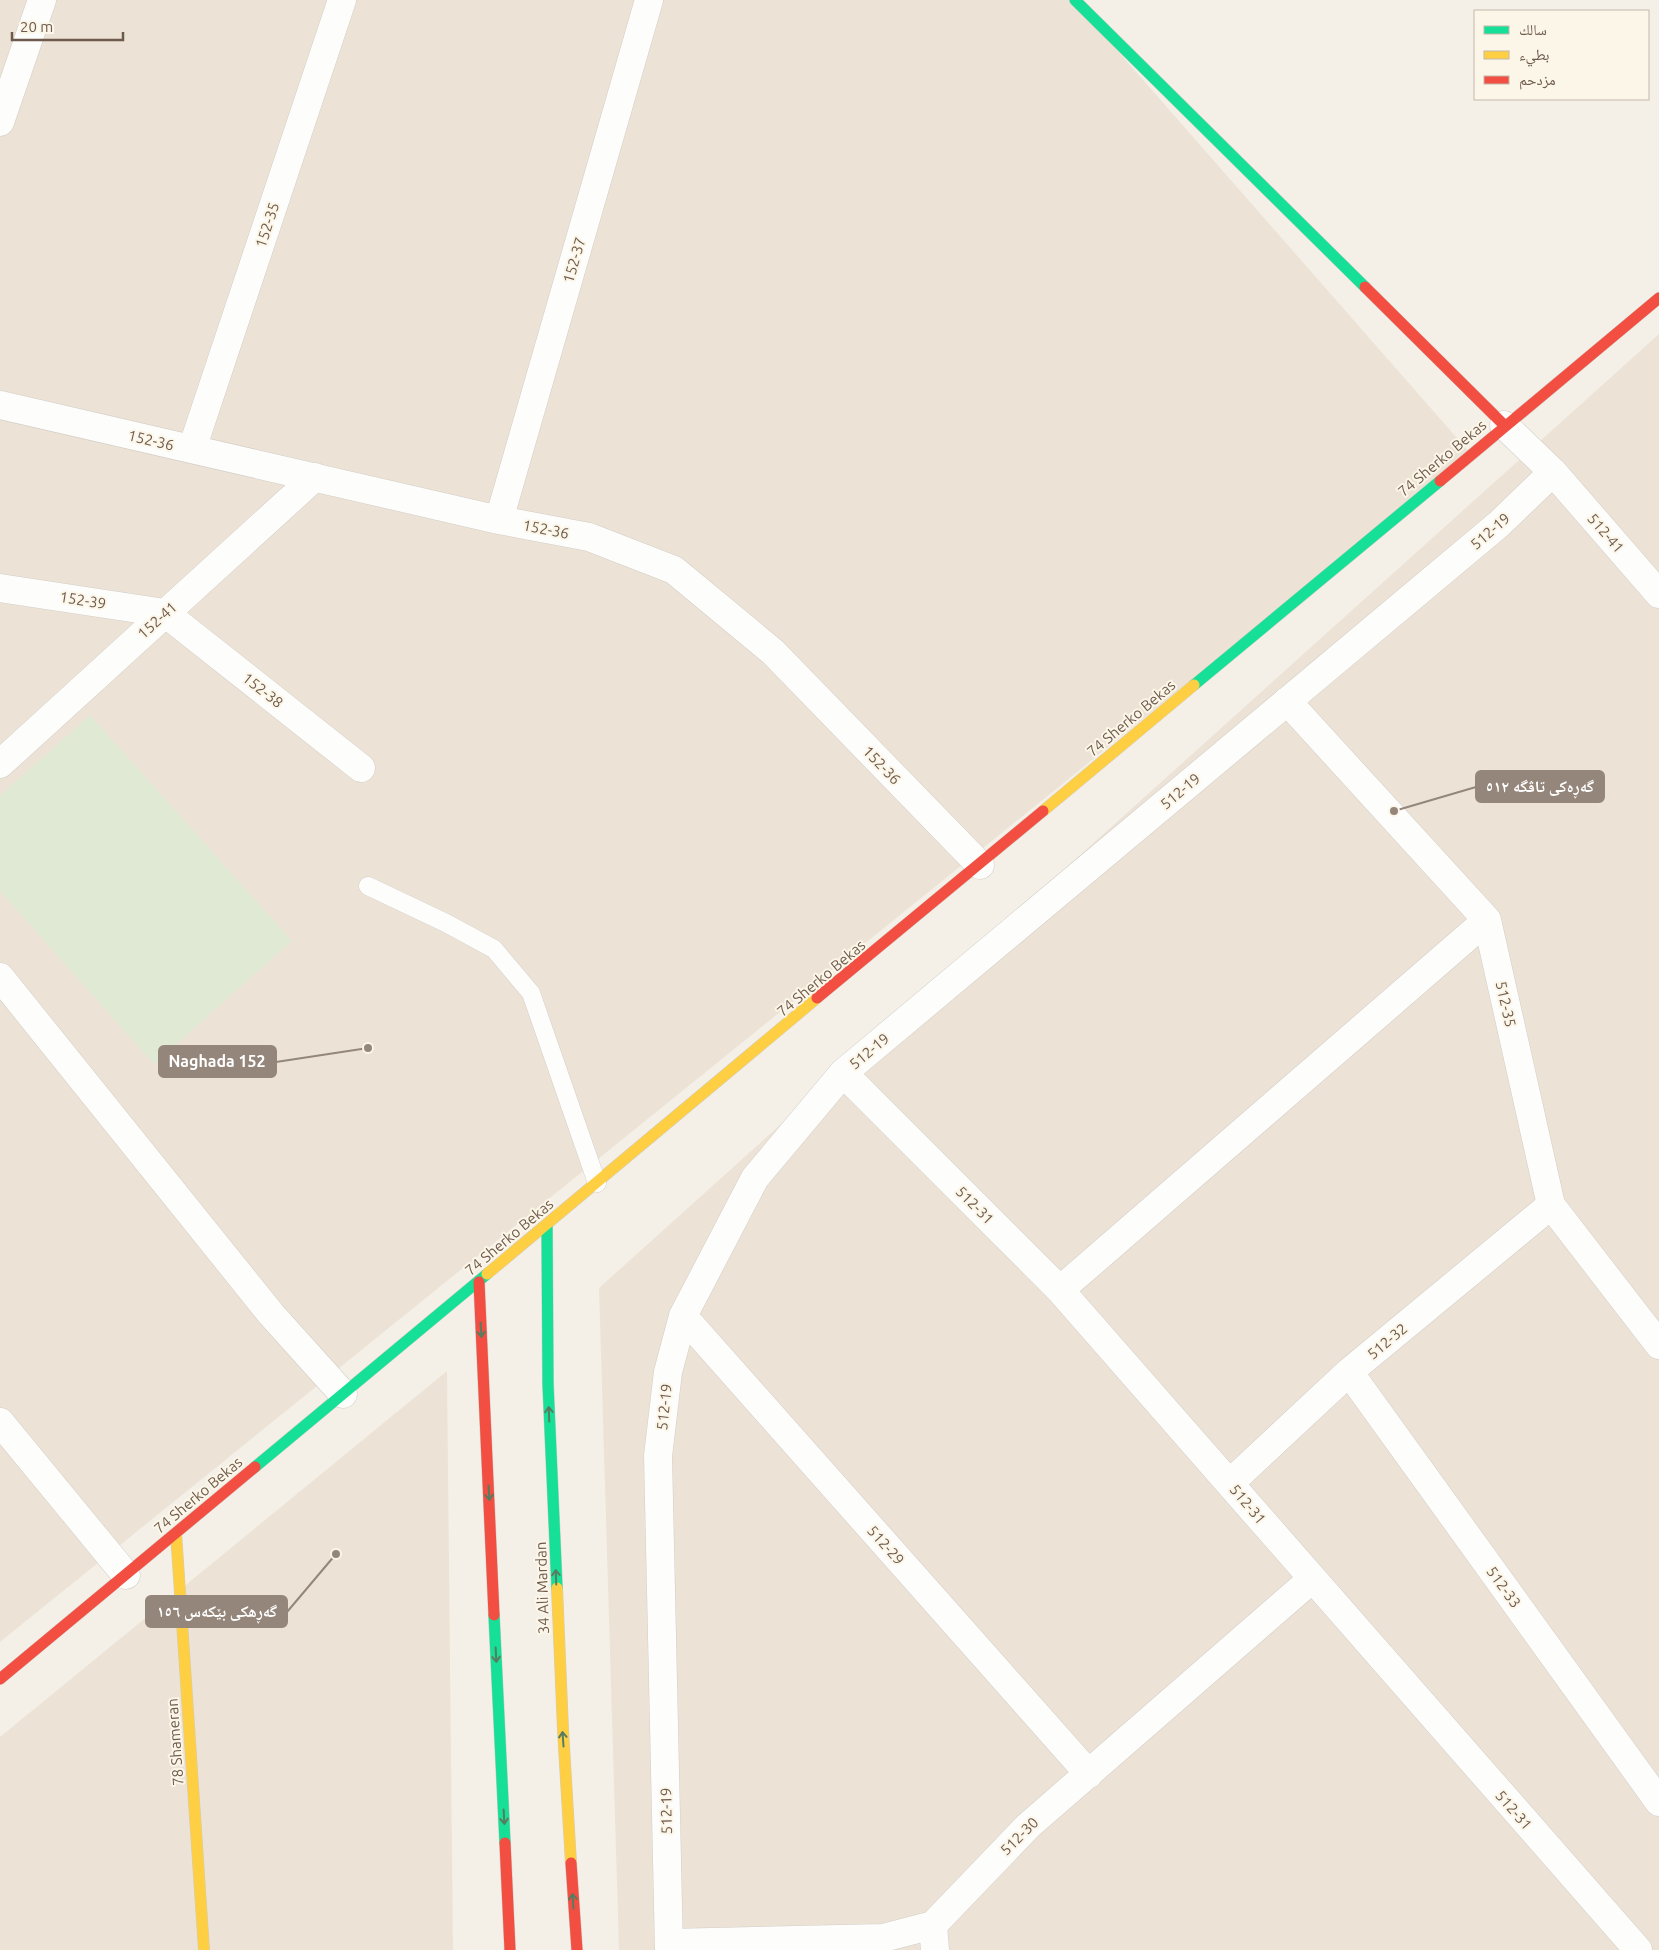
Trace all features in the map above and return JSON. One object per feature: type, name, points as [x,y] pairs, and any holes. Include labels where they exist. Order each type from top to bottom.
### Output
[{"type":"main road","points":[[1075,0],[1504,425]]},
{"type":"main road","name":"74 Sherko Bekas","points":[[0,1679],[980,865],[1504,425],[1659,298]]},
{"type":"main road","name":"34 Ali Mardan","points":[[547,1225],[548,1384],[563,1730],[576,1950]]},
{"type":"main road","points":[[479,1282],[510,1950]]},
{"type":"main road","name":"78 Shameran","points":[[176,1533],[204,1950]]},
{"type":"street","points":[[0,122],[42,0]]},
{"type":"street","name":"152-35","points":[[192,449],[342,0]]},
{"type":"street","name":"152-37","points":[[500,520],[649,0]]},
{"type":"street","name":"152-36","points":[[0,405],[500,520],[589,537],[674,570],[773,652],[980,865]]},
{"type":"street","points":[[1504,425],[1553,472]]},
{"type":"street","name":"512-41","points":[[1553,472],[1659,594]]},
{"type":"street","name":"512-19","points":[[669,1947],[658,1456],[668,1372],[683,1316],[755,1178],[843,1073],[1499,524],[1553,472]]},
{"type":"street","name":"152-41","points":[[0,764],[315,477]]},
{"type":"street","name":"152-39","points":[[0,588],[165,613]]},
{"type":"street","name":"152-38","points":[[165,613],[362,768]]},
{"type":"street","name":"512-35","points":[[1287,701],[1487,920],[1551,1205],[1659,1345]]},
{"type":"street","points":[[1060,1290],[1487,920]]},
{"type":"street","points":[[0,977],[271,1314],[343,1394]]},
{"type":"street","name":"512-31","points":[[843,1073],[1060,1290],[1638,1950]]},
{"type":"street","name":"512-32","points":[[1230,1483],[1349,1372],[1551,1205]]},
{"type":"street","name":"512-29","points":[[683,1316],[1089,1774]]},
{"type":"street","name":"512-33","points":[[1349,1372],[1659,1802]]},
{"type":"street","points":[[0,1422],[126,1575]]},
{"type":"street","name":"512-30","points":[[669,1947],[883,1938],[934,1938],[1028,1826],[1312,1580]]},
{"type":"lane","points":[[368,886],[446,923],[494,949],[531,993],[597,1183]]},
{"type":"shaded area","points":[[0,0],[1073,0],[1471,454],[0,1642]]},
{"type":"shaded area","points":[[1659,334],[1659,1950],[619,1950],[599,1288]]},
{"type":"shaded area","points":[[447,1371],[453,1950],[0,1950],[0,1737]]},
{"type":"green space","points":[[90,715],[292,941],[154,1064],[0,891],[0,796]]},
{"type":"traffic: fast","points":[[1075,0],[1365,287]]},
{"type":"traffic: fast","points":[[1194,685],[1440,481]]},
{"type":"traffic: fast","points":[[547,1225],[548,1384],[557,1588]]},
{"type":"traffic: fast","points":[[255,1467],[487,1274]]},
{"type":"traffic: fast","points":[[494,1615],[505,1843]]},
{"type":"traffic: slow","points":[[1043,811],[1194,685]]},
{"type":"traffic: slow","points":[[487,1274],[817,998]]},
{"type":"traffic: slow","points":[[176,1533],[204,1950]]},
{"type":"traffic: slow","points":[[557,1588],[571,1863]]},
{"type":"traffic: jam","points":[[1365,287],[1504,425]]},
{"type":"traffic: jam","points":[[1440,481],[1659,298]]},
{"type":"traffic: jam","points":[[817,998],[1043,811]]},
{"type":"traffic: jam","points":[[479,1282],[494,1615]]},
{"type":"traffic: jam","points":[[0,1679],[255,1467]]},
{"type":"traffic: jam","points":[[505,1843],[510,1950]]},
{"type":"traffic: jam","points":[[571,1863],[577,1950]]},
{"type":"place","name":"گەڕەکی تاڤگە ٥١٢","points":[[1394,811]]},
{"type":"place","name":"Naghada 152","points":[[368,1048]]},
{"type":"place","name":"گەڕهکی بێکەس ١٥٦","points":[[336,1554]]}]
